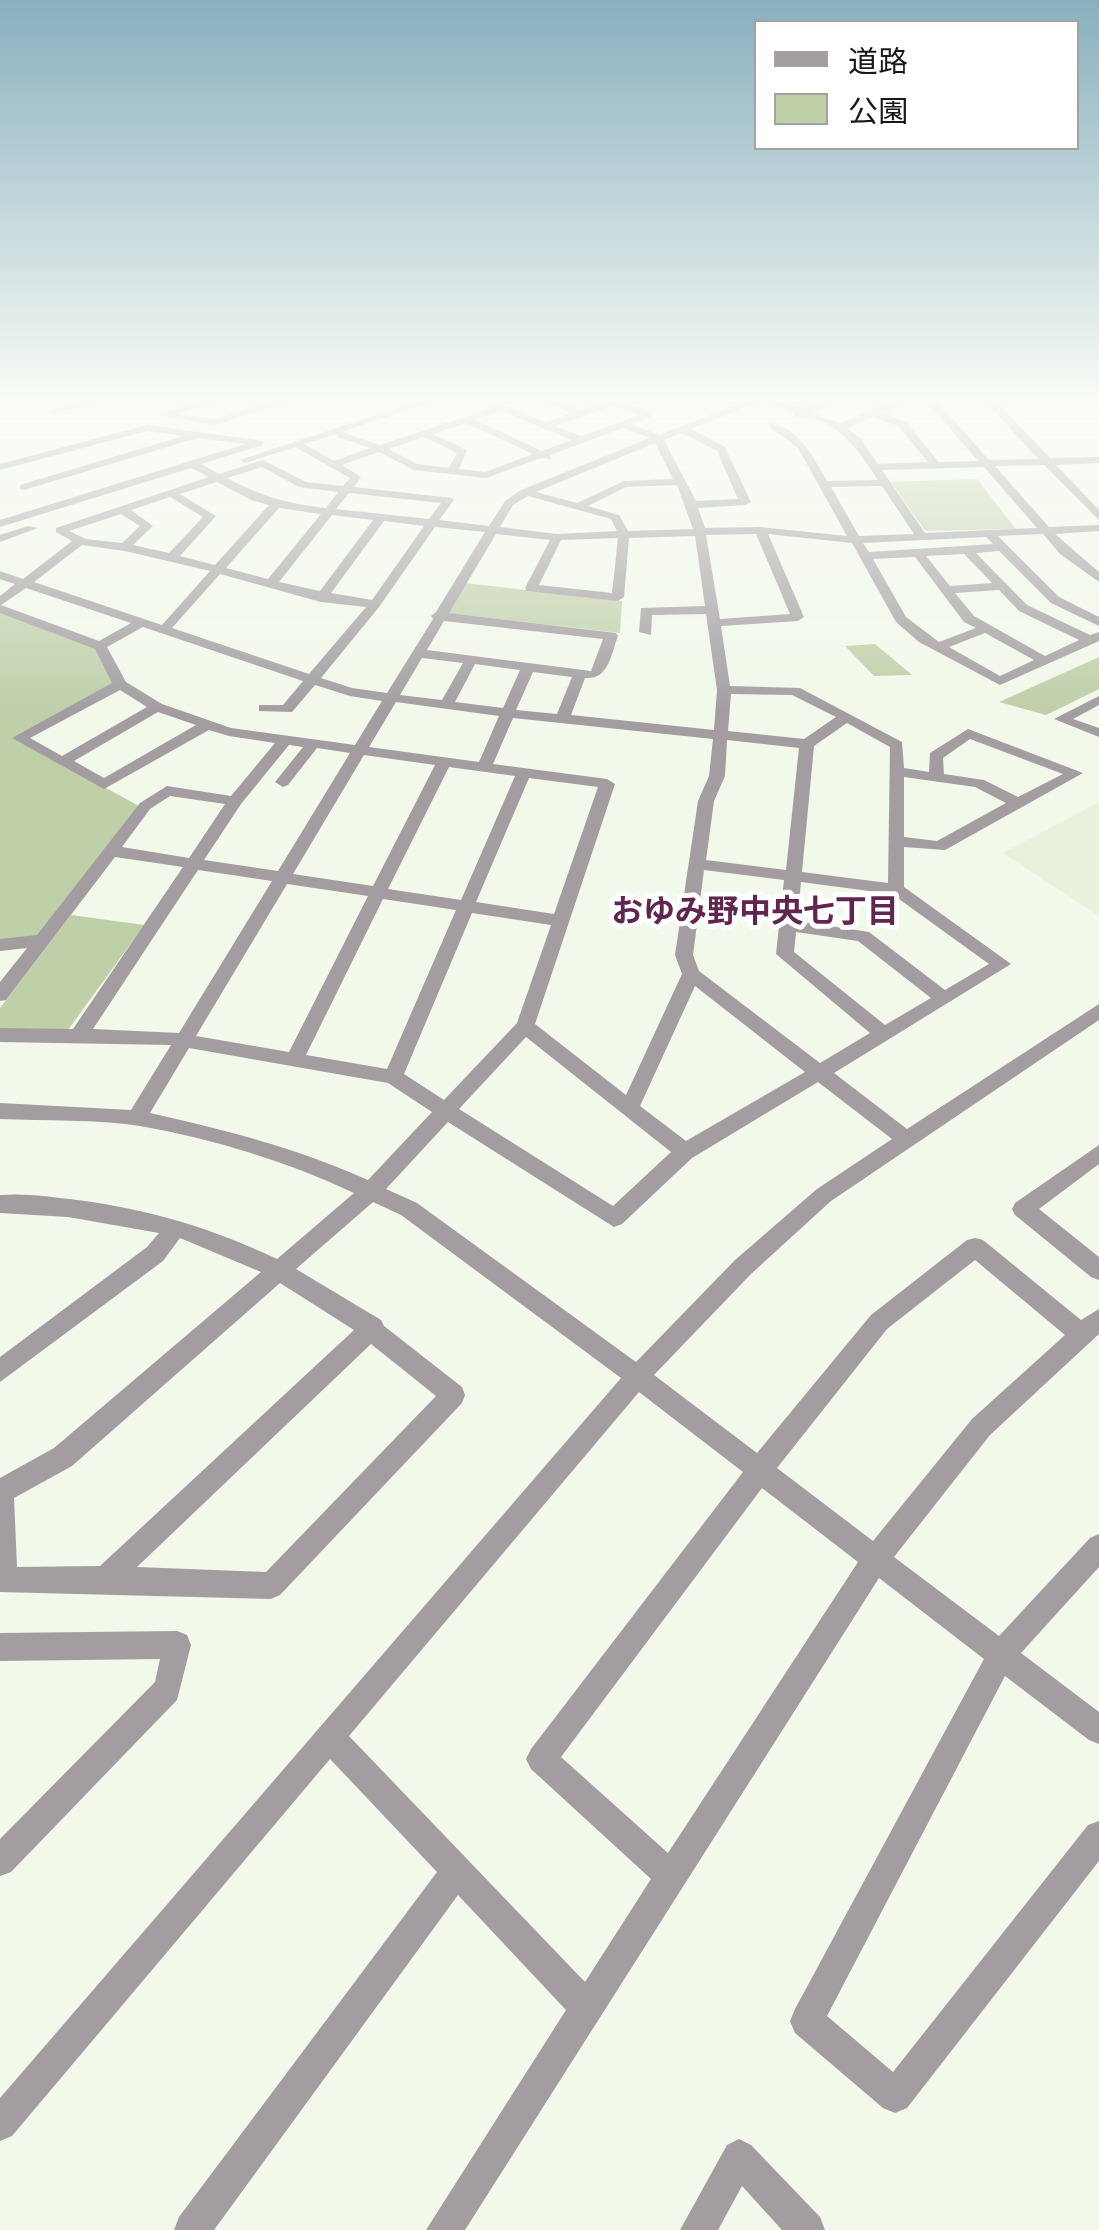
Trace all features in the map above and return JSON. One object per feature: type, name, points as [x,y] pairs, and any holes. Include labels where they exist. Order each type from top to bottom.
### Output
[{"type":"street","points":[[0,524],[61,505]]},
{"type":"street","points":[[0,536],[95,505]]},
{"type":"street","points":[[0,536],[103,505]]},
{"type":"street","points":[[133,505],[60,530],[78,542],[124,547],[321,598],[376,604]]},
{"type":"street","points":[[170,559],[210,516],[191,505]]},
{"type":"street","points":[[163,630],[275,505]]},
{"type":"street","points":[[283,505],[557,537],[760,530],[856,540],[1099,528]]},
{"type":"street","points":[[270,584],[334,505]]},
{"type":"street","points":[[264,708],[288,708],[376,604],[445,505]]},
{"type":"street","points":[[137,1118],[355,751],[508,505]]},
{"type":"street","points":[[557,537],[531,588],[618,598],[624,534],[615,517],[575,505]]},
{"type":"street","points":[[704,505],[692,506],[700,532],[724,690],[717,776],[706,801],[684,955],[691,974],[905,1138]]},
{"type":"street","points":[[836,505],[901,619],[938,647],[1000,681],[1095,638]]},
{"type":"street","points":[[900,505],[923,538]]},
{"type":"street","points":[[1024,505],[1064,551],[1099,578]]},
{"type":"street","points":[[121,509],[147,526],[124,547]]},
{"type":"street","points":[[321,598],[380,518]]},
{"type":"street","points":[[646,632],[644,611],[711,617],[798,617],[760,530]]},
{"type":"street","points":[[989,534],[1056,600],[1099,622]]},
{"type":"street","points":[[0,1204],[128,1214],[281,1268],[372,1327],[453,1395],[271,1586],[105,1579],[4,1580],[1,1492],[64,1456],[281,1268],[372,1190],[524,1026],[607,784],[285,740],[207,724],[157,707],[120,684],[100,646],[0,606],[78,542]]},
{"type":"street","points":[[865,556],[1001,548]]},
{"type":"street","points":[[967,550],[1024,608],[1095,638]]},
{"type":"street","points":[[918,552],[969,619],[1046,661]]},
{"type":"street","points":[[0,575],[310,681],[388,698],[807,744],[846,717]]},
{"type":"street","points":[[947,590],[1001,586]]},
{"type":"street","points":[[416,653],[598,673],[611,636],[437,616]]},
{"type":"street","points":[[100,646],[141,623]]},
{"type":"street","points":[[938,647],[985,630]]},
{"type":"street","points":[[446,706],[471,660]]},
{"type":"street","points":[[484,768],[528,667]]},
{"type":"street","points":[[562,719],[580,674]]},
{"type":"street","points":[[120,684],[18,738],[104,784],[207,724]]},
{"type":"street","points":[[724,690],[794,691],[897,745],[896,890]]},
{"type":"street","points":[[1099,700],[1060,719],[1099,733]]},
{"type":"street","points":[[62,762],[157,707]]},
{"type":"street","points":[[898,841],[939,846],[1075,773],[968,734],[935,756],[937,776]]},
{"type":"street","points":[[79,1035],[235,801],[285,740]]},
{"type":"street","points":[[283,782],[312,744]]},
{"type":"street","points":[[807,744],[785,954],[882,1033]]},
{"type":"street","points":[[295,1058],[443,763]]},
{"type":"street","points":[[899,772],[979,782],[1018,803]]},
{"type":"street","points":[[393,1077],[522,774]]},
{"type":"street","points":[[0,995],[146,806],[166,791],[235,801]]},
{"type":"street","points":[[112,851],[562,921]]},
{"type":"street","points":[[0,1035],[184,1040],[393,1077],[614,1218],[685,1152],[1002,964],[896,890],[696,864]]},
{"type":"street","points":[[786,925],[863,936],[943,998]]},
{"type":"street","points":[[0,945],[42,940]]},
{"type":"street","points":[[630,1107],[691,974]]},
{"type":"street","points":[[0,2124],[637,1377],[786,1226],[824,1194],[905,1138],[1099,1011]]},
{"type":"street","points":[[524,1026],[685,1152]]},
{"type":"street","points":[[0,1110],[137,1118],[256,1144],[372,1190],[409,1209],[637,1377],[1099,1730]]},
{"type":"street","points":[[1099,1154],[1023,1209],[1099,1270]]},
{"type":"street","points":[[0,1371],[155,1254],[176,1228]]},
{"type":"street","points":[[444,2230],[876,1558],[981,1427],[1090,1327],[975,1248],[879,1322],[760,1470],[541,1758],[670,1875]]},
{"type":"street","points":[[105,1579],[372,1327]]},
{"type":"street","points":[[1099,1547],[1002,1653],[808,2021],[894,2096],[1099,1836]]},
{"type":"street","points":[[0,1647],[176,1645],[167,1690],[0,1861]]},
{"type":"street","points":[[330,1736],[587,2008]]},
{"type":"street","points":[[192,2230],[457,1870]]},
{"type":"street","points":[[698,2230],[739,2158],[807,2230]]},
{"type":"shaded area","points":[[1099,802],[1099,916],[1003,853]]},
{"type":"green space","points":[[907,505],[997,505],[1016,529],[925,531]]},
{"type":"green space","points":[[465,583],[622,601],[620,633],[446,613]]},
{"type":"green space","points":[[0,612],[94,646],[114,683],[13,738],[141,807],[38,937],[0,941]]},
{"type":"green space","points":[[875,644],[912,675],[874,676],[845,646]]},
{"type":"green space","points":[[1099,657],[1099,689],[1046,715],[999,702]]},
{"type":"green space","points":[[71,915],[144,925],[68,1030],[0,1029],[0,1008]]},
{"type":"district","name":"おゆみ野中央七丁目","points":[[755,913]]}]
